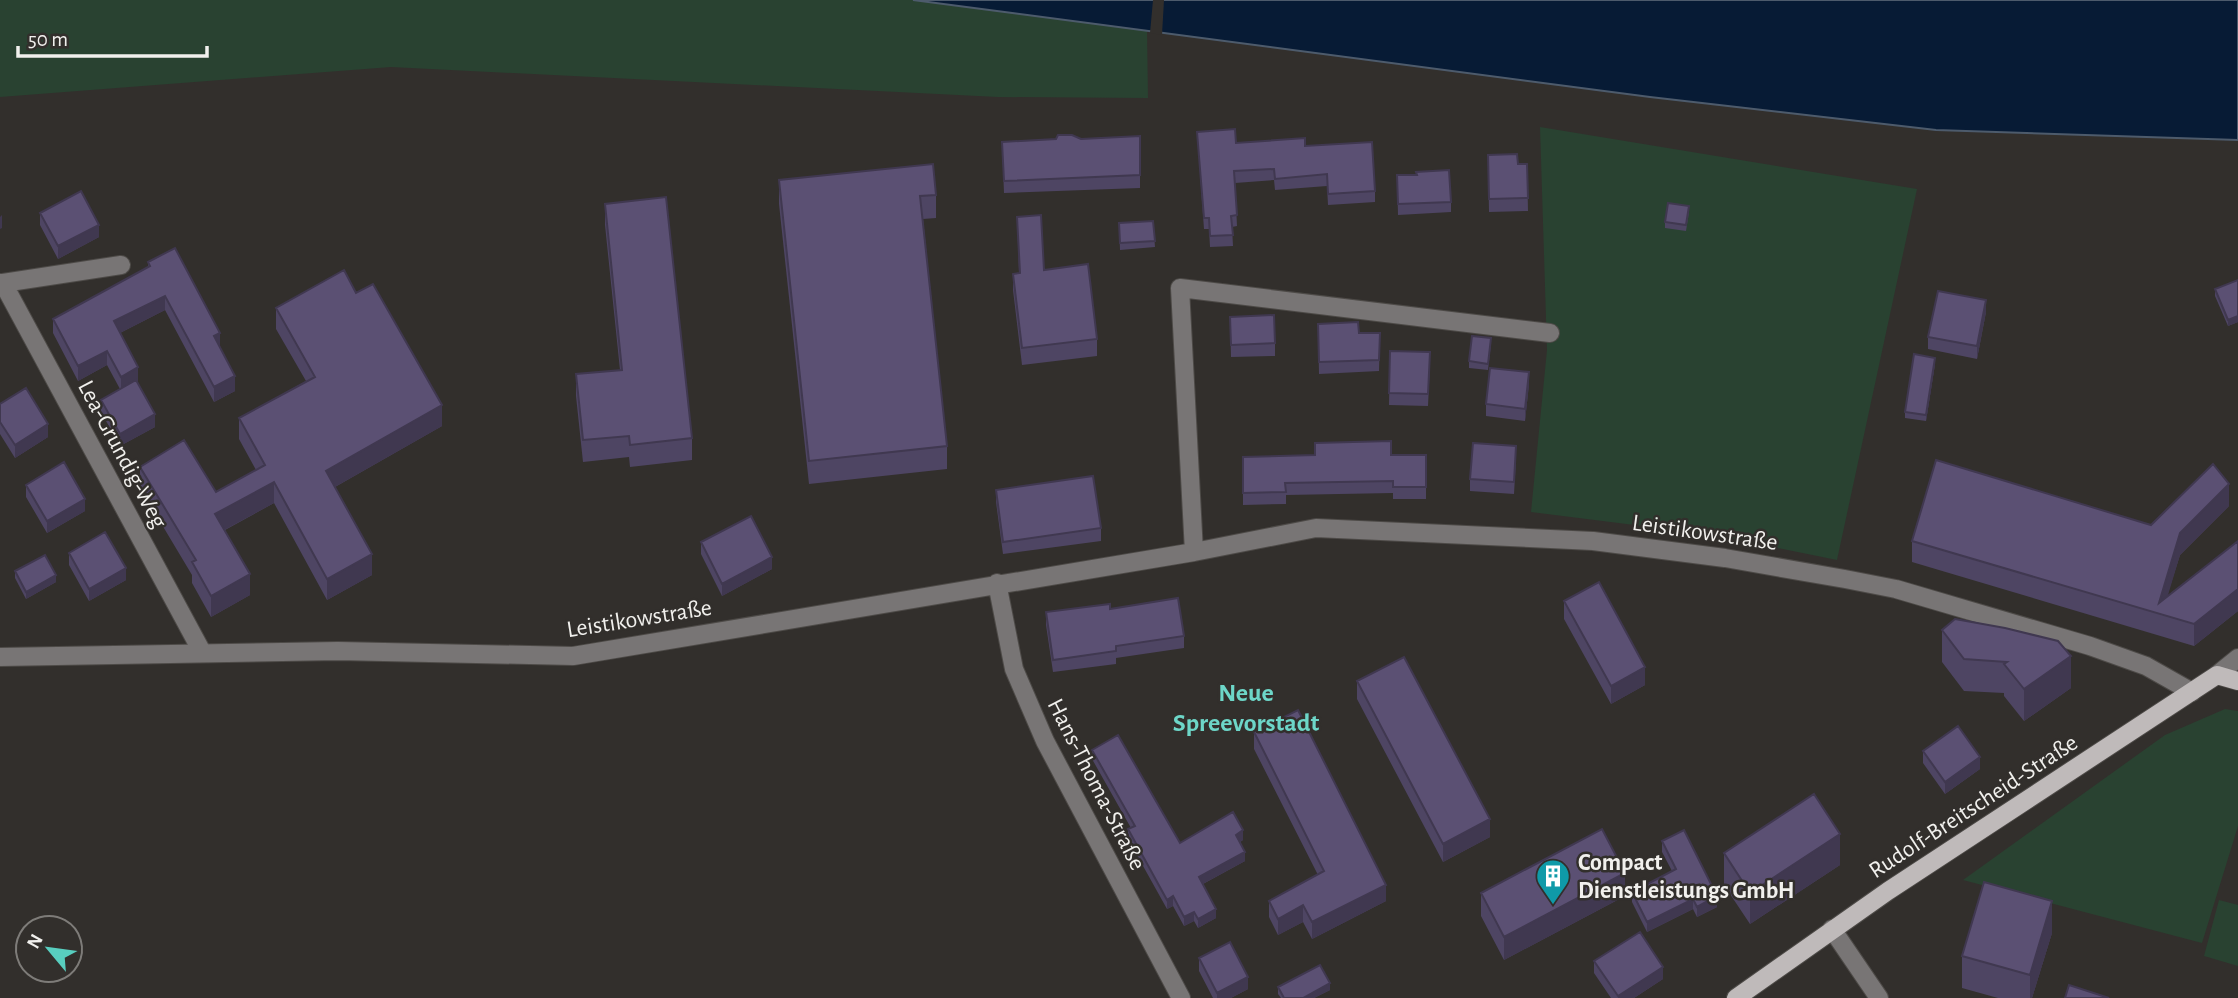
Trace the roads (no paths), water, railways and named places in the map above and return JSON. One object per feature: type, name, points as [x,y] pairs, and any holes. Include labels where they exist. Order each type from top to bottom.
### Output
[{"type":"main road","name":"Rudolf-Breitscheid-Straße","points":[[1736,998],[1832,929],[2217,675]]},
{"type":"main road","points":[[2217,675],[2238,681]]},
{"type":"street","points":[[1,283],[121,265]]},
{"type":"street","name":"Lea-Grundig-Weg","points":[[1,283],[202,652]]},
{"type":"street","points":[[1194,552],[1180,288],[1550,334]]},
{"type":"street","name":"Leistikowstraße","points":[[0,657],[338,651],[573,656],[1194,552],[1316,528],[1592,541],[1725,558],[1896,589],[2090,646],[2146,666],[2192,692]]},
{"type":"street","name":"Hans-Thoma-Straße","points":[[997,583],[1014,669],[1045,741],[1181,998]]},
{"type":"street","name":"Rudolf-Breitscheid-Straße","points":[[2217,675],[2238,658]]},
{"type":"street","points":[[1832,929],[1879,998]]},
{"type":"water","points":[[913,0],[2238,0],[2238,140],[1936,130],[1650,97]]},
{"type":"place","name":"Compact Dienstleistungs GmbH","points":[[1553,906]]},
{"type":"district","name":"Neue Spreevorstadt","points":[[1246,707]]}]
